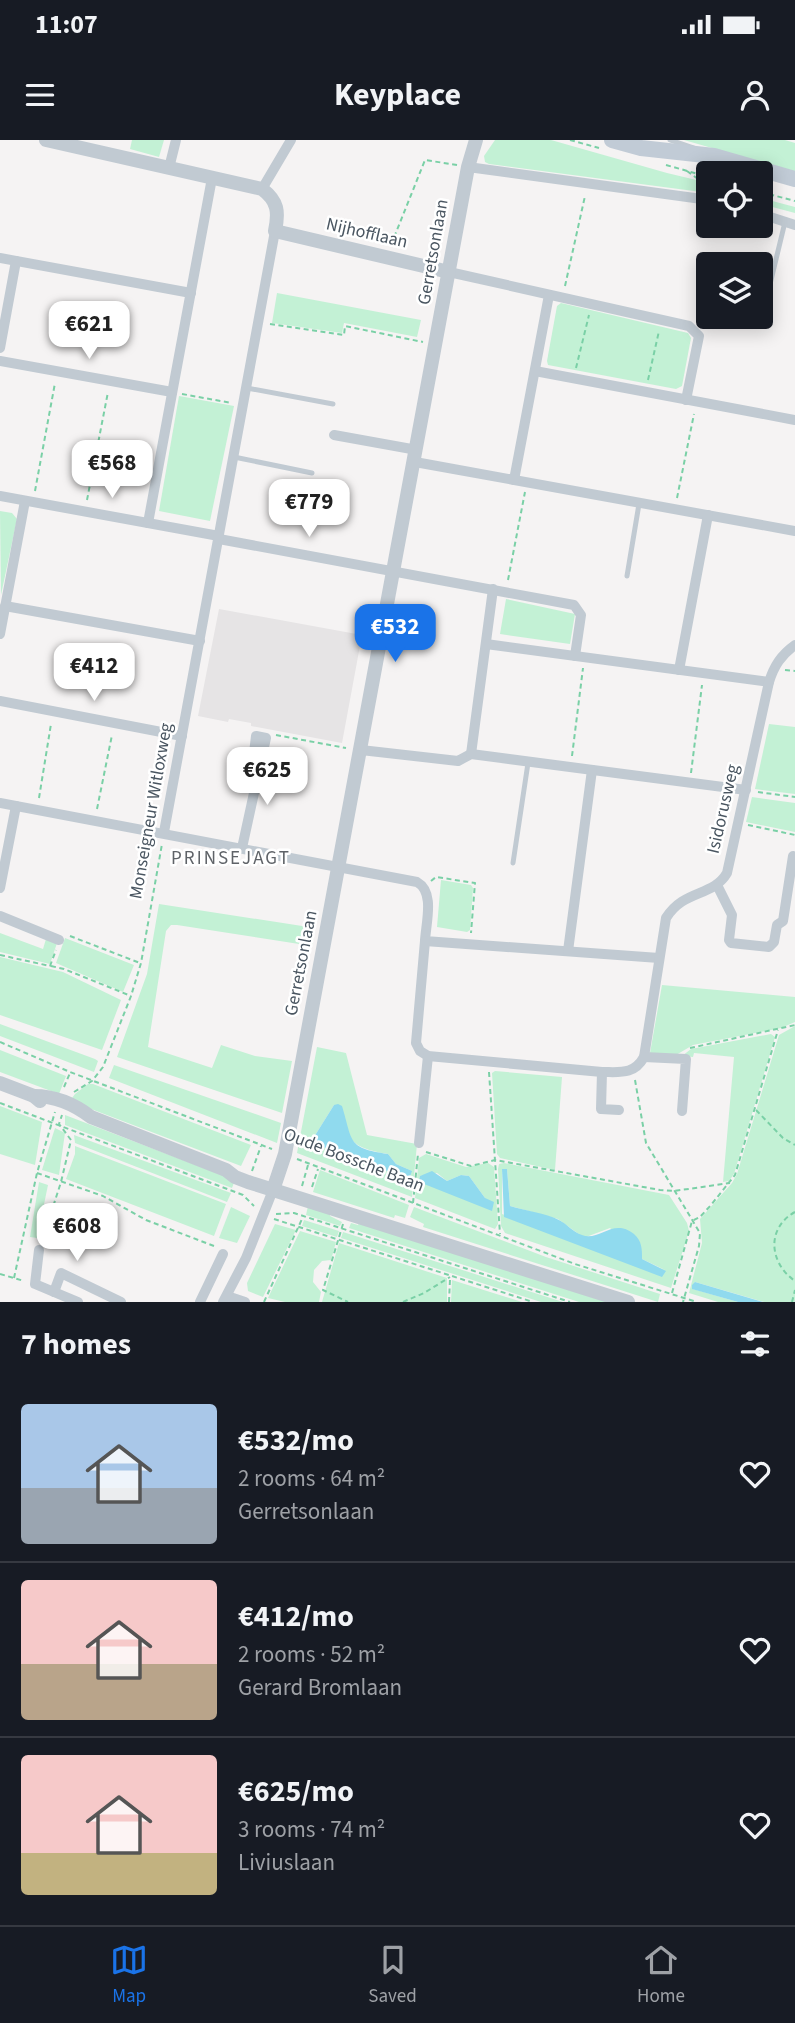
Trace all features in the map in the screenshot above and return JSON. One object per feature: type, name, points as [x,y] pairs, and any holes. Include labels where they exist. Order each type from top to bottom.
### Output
[{"type":"main road","points":[[612,140],[641,148],[714,156],[795,179]]},
{"type":"street","points":[[46,140],[101,146],[169,168],[262,189],[274,198],[278,214],[275,231]]},
{"type":"street","points":[[169,168],[176,140]]},
{"type":"street","points":[[262,189],[291,140]]},
{"type":"street","points":[[468,167],[469,140]]},
{"type":"street","points":[[468,167],[476,140]]},
{"type":"street","points":[[468,167],[696,198]]},
{"type":"street","name":"Gerretsonlaan","points":[[274,1186],[285,1154],[468,167]]},
{"type":"street","points":[[148,523],[212,178]]},
{"type":"street","points":[[773,218],[790,223]]},
{"type":"street","name":"Nijhofflaan","points":[[275,231],[449,272]]},
{"type":"street","name":"Monseigneur Witloxweg","points":[[164,832],[275,231]]},
{"type":"street","points":[[0,258],[191,293]]},
{"type":"street","points":[[0,348],[16,261]]},
{"type":"street","points":[[449,272],[689,326],[699,336],[692,401]]},
{"type":"street","points":[[514,480],[549,295]]},
{"type":"street","points":[[0,361],[172,392]]},
{"type":"street","points":[[535,371],[795,420]]},
{"type":"street","points":[[334,435],[514,480],[795,531]]},
{"type":"street","points":[[0,496],[574,605],[580,615],[580,657]]},
{"type":"street","points":[[0,634],[29,501]]},
{"type":"street","points":[[679,670],[708,515]]},
{"type":"street","points":[[471,754],[493,589]]},
{"type":"street","points":[[5,606],[200,641]]},
{"type":"street","points":[[486,644],[769,682]]},
{"type":"street","name":"Isidorusweg","points":[[717,885],[727,873],[769,682],[782,655],[795,645]]},
{"type":"street","points":[[0,701],[182,736]]},
{"type":"street","points":[[361,750],[458,761],[471,754],[746,790]]},
{"type":"street","points":[[242,848],[261,760]]},
{"type":"street","points":[[568,951],[592,770]]},
{"type":"street","points":[[0,803],[417,882],[424,886],[428,893],[416,1043],[420,1051],[428,1056],[602,1072],[630,1071],[639,1065],[644,1057],[666,918],[672,907],[684,898],[717,885],[732,915],[729,940],[731,943],[769,947],[774,942],[777,925],[783,921],[793,856]]},
{"type":"street","points":[[0,888],[16,806]]},
{"type":"street","points":[[0,916],[61,936]]},
{"type":"street","points":[[425,941],[659,958]]},
{"type":"street","points":[[419,1143],[428,1056]]},
{"type":"street","points":[[644,1057],[685,1059],[682,1111]]},
{"type":"street","points":[[602,1072],[601,1109],[619,1110]]},
{"type":"street","points":[[0,1083],[34,1096],[48,1096],[58,1105],[78,1107],[91,1117],[226,1170],[238,1170],[274,1186],[315,1196],[329,1206],[628,1302]]},
{"type":"street","points":[[245,1302],[225,1299],[246,1258],[274,1186]]},
{"type":"street","points":[[40,1250],[35,1284],[78,1302]]},
{"type":"street","points":[[200,1302],[224,1252]]},
{"type":"street","points":[[54,1292],[61,1273],[121,1302]]},
{"type":"lane","points":[[670,140],[714,156]]},
{"type":"lane","points":[[773,279],[790,223]]},
{"type":"lane","points":[[246,387],[333,404]]},
{"type":"lane","points":[[234,457],[312,473]]},
{"type":"lane","points":[[626,576],[639,503]]},
{"type":"lane","points":[[513,863],[528,762]]},
{"type":"path","points":[[385,257],[425,160],[468,167]]},
{"type":"path","points":[[696,174],[686,171],[696,178]]},
{"type":"path","points":[[563,298],[588,182]]},
{"type":"path","points":[[773,195],[795,201]]},
{"type":"path","points":[[573,378],[592,304]]},
{"type":"path","points":[[646,392],[662,320]]},
{"type":"path","points":[[258,323],[344,335],[345,326],[437,344]]},
{"type":"path","points":[[29,501],[57,371]]},
{"type":"path","points":[[85,511],[110,381]]},
{"type":"path","points":[[172,392],[243,405]]},
{"type":"path","points":[[674,509],[692,401]]},
{"type":"path","points":[[506,591],[527,482]]},
{"type":"path","points":[[571,767],[580,657]]},
{"type":"path","points":[[690,783],[703,673]]},
{"type":"path","points":[[37,809],[54,711]]},
{"type":"path","points":[[95,820],[114,723]]},
{"type":"path","points":[[275,734],[361,750]]},
{"type":"path","points":[[746,790],[795,797]]},
{"type":"path","points":[[739,823],[795,835]]},
{"type":"path","name":"Monseigneur Witloxweg","points":[[92,1080],[103,1067],[141,963],[164,832]]},
{"type":"path","points":[[424,886],[436,877],[475,883],[470,944]]},
{"type":"path","points":[[50,966],[61,936],[141,963]]},
{"type":"path","points":[[0,955],[64,969],[131,996]]},
{"type":"path","points":[[678,1059],[688,1049],[795,1025]]},
{"type":"path","points":[[671,1294],[692,1221],[700,1217],[735,1175],[778,1030]]},
{"type":"path","name":"Oude Bossche Baan","points":[[0,1042],[70,1072],[500,1237],[684,1300],[698,1302]]},
{"type":"path","points":[[488,1061],[500,1237]]},
{"type":"path","points":[[630,1071],[646,1143],[700,1233],[684,1300]]},
{"type":"path","points":[[14,1278],[37,1173],[70,1072]]},
{"type":"path","points":[[756,1110],[783,1138],[795,1145]]},
{"type":"path","points":[[40,1250],[71,1140],[59,1124]]},
{"type":"path","points":[[413,1203],[419,1150],[471,1166],[495,1160],[674,1191],[730,1183]]},
{"type":"path","points":[[301,1188],[308,1164]]},
{"type":"path","points":[[310,1191],[318,1167]]},
{"type":"path","points":[[37,1173],[103,1196],[146,1220],[224,1252]]},
{"type":"path","points":[[795,1212],[779,1225],[773,1248],[782,1270],[795,1280]]},
{"type":"path","points":[[274,1213],[274,1219],[299,1228],[533,1302]]},
{"type":"path","points":[[264,1302],[302,1219]]},
{"type":"path","points":[[345,1220],[323,1290],[348,1302]]},
{"type":"path","points":[[0,1274],[35,1284]]},
{"type":"path","points":[[403,1302],[424,1293],[450,1276]]},
{"type":"path","points":[[449,1302],[450,1276]]},
{"type":"path","points":[[792,1302],[795,1290]]},
{"type":"shaded area","points":[[219,609],[362,635],[342,743],[251,726],[251,723],[198,716]]},
{"type":"green space","points":[[132,140],[164,140],[159,157],[130,149]]},
{"type":"green space","points":[[495,140],[551,140],[696,180],[696,191],[489,164],[485,162],[484,156]]},
{"type":"green space","points":[[684,140],[785,140],[795,143],[795,172],[773,166],[773,161],[757,161]]},
{"type":"green space","points":[[773,201],[795,207],[795,213],[773,207]]},
{"type":"green space","points":[[277,293],[421,320],[417,337],[344,323],[342,333],[272,323]]},
{"type":"green space","points":[[561,303],[688,333],[691,338],[682,386],[676,389],[548,365],[557,306]]},
{"type":"green space","points":[[179,396],[234,406],[210,521],[159,511]]},
{"type":"green space","points":[[0,511],[12,513],[17,519],[1,595]]},
{"type":"green space","points":[[506,599],[575,614],[570,644],[500,634]]},
{"type":"green space","points":[[769,724],[795,727],[795,794],[755,789]]},
{"type":"green space","points":[[752,797],[795,803],[795,832],[746,822]]},
{"type":"green space","points":[[441,880],[471,885],[473,888],[470,930],[467,932],[437,927]]},
{"type":"green space","points":[[159,904],[315,928],[312,946],[177,925],[171,925],[166,931],[148,1047],[212,1068],[221,1045],[255,1056],[292,1061],[282,1113],[117,1057],[147,974]]},
{"type":"green space","points":[[0,933],[43,949],[46,939],[57,943],[50,964],[0,952]]},
{"type":"green space","points":[[65,938],[134,965],[123,992],[56,963]]},
{"type":"green space","points":[[0,957],[63,972],[121,1000],[102,1050],[0,1015]]},
{"type":"green space","points":[[662,985],[795,997],[795,1022],[781,1028],[693,1045],[676,1055],[650,1053]]},
{"type":"green space","points":[[0,1024],[95,1059],[98,1061],[94,1072],[0,1036]]},
{"type":"green space","points":[[795,1026],[795,1302],[764,1302],[695,1282],[693,1289],[738,1302],[718,1302],[689,1293],[702,1243],[700,1219],[737,1174],[779,1035]]},
{"type":"green space","points":[[771,1034],[775,1037],[734,1174],[729,1181],[723,1182],[734,1057],[694,1053],[693,1057],[682,1056],[691,1049]]},
{"type":"green space","points":[[317,1047],[346,1053],[367,1135],[417,1144],[412,1197],[297,1153]],"holes":[[[334,1105],[352,1140],[365,1148],[388,1154],[396,1164],[412,1171],[314,1137]]]},
{"type":"green space","points":[[0,1050],[66,1076],[59,1094],[0,1072]]},
{"type":"green space","points":[[114,1065],[281,1123],[277,1143],[109,1078]]},
{"type":"green space","points":[[495,1071],[562,1077],[555,1170],[500,1158],[497,1154],[492,1073]]},
{"type":"green space","points":[[88,1084],[251,1145],[241,1166],[70,1101]]},
{"type":"green space","points":[[0,1106],[42,1122],[35,1165],[0,1154]]},
{"type":"green space","points":[[65,1115],[235,1180],[232,1188],[65,1125]]},
{"type":"green space","points":[[55,1128],[65,1133],[59,1175],[42,1170]]},
{"type":"green space","points":[[74,1135],[231,1193],[227,1202],[75,1143]]},
{"type":"green space","points":[[75,1146],[226,1204],[214,1236],[66,1179],[75,1154]]},
{"type":"green space","points":[[426,1154],[466,1167],[488,1163],[494,1167],[498,1224],[495,1229],[415,1198],[419,1158]],"holes":[[[437,1173],[447,1181],[461,1175],[469,1176],[485,1198],[420,1176]]]},
{"type":"green space","points":[[499,1164],[669,1195],[687,1223],[689,1231],[671,1288],[505,1233],[501,1226]],"holes":[[[502,1169],[507,1169],[510,1206],[558,1219],[586,1237],[610,1228],[642,1259],[665,1270],[502,1214]]]},
{"type":"green space","points":[[320,1170],[409,1205],[405,1218],[395,1215],[394,1218],[313,1192]]},
{"type":"green space","points":[[39,1182],[48,1185],[37,1238],[30,1237]]},
{"type":"green space","points":[[308,1206],[330,1213],[330,1216],[342,1222],[340,1226],[306,1215]]},
{"type":"green space","points":[[231,1207],[250,1216],[237,1243],[219,1238]]},
{"type":"green space","points":[[414,1207],[546,1257],[660,1294],[658,1302],[423,1227],[424,1224],[410,1217]]},
{"type":"green space","points":[[304,1220],[339,1231],[337,1237],[302,1226]]},
{"type":"green space","points":[[351,1223],[359,1223],[607,1302],[579,1302],[349,1228]]},
{"type":"green space","points":[[275,1224],[296,1230],[263,1297],[248,1291],[247,1283]]},
{"type":"green space","points":[[300,1231],[336,1242],[331,1260],[322,1261],[314,1270],[313,1282],[321,1292],[319,1302],[285,1302],[268,1298]]},
{"type":"green space","points":[[343,1232],[563,1302],[541,1302],[341,1238]]},
{"type":"green space","points":[[339,1243],[447,1278],[447,1302],[322,1302]]},
{"type":"green space","points":[[452,1280],[522,1302],[451,1302]]},
{"type":"water","points":[[334,1105],[342,1106],[351,1135],[358,1146],[388,1154],[396,1164],[412,1171],[409,1179],[320,1146],[314,1137]]},
{"type":"water","points":[[502,1169],[507,1169],[510,1206],[554,1218],[579,1234],[588,1236],[613,1229],[626,1229],[639,1239],[642,1259],[666,1271],[662,1277],[504,1217]]},
{"type":"water","points":[[432,1171],[447,1181],[461,1175],[469,1176],[485,1198],[494,1202],[492,1211],[419,1182],[420,1176]]},
{"type":"water","points":[[695,1282],[763,1302],[738,1302],[692,1289]]},
{"type":"district","name":"PRINSEJAGT","points":[[231,858]]}]
